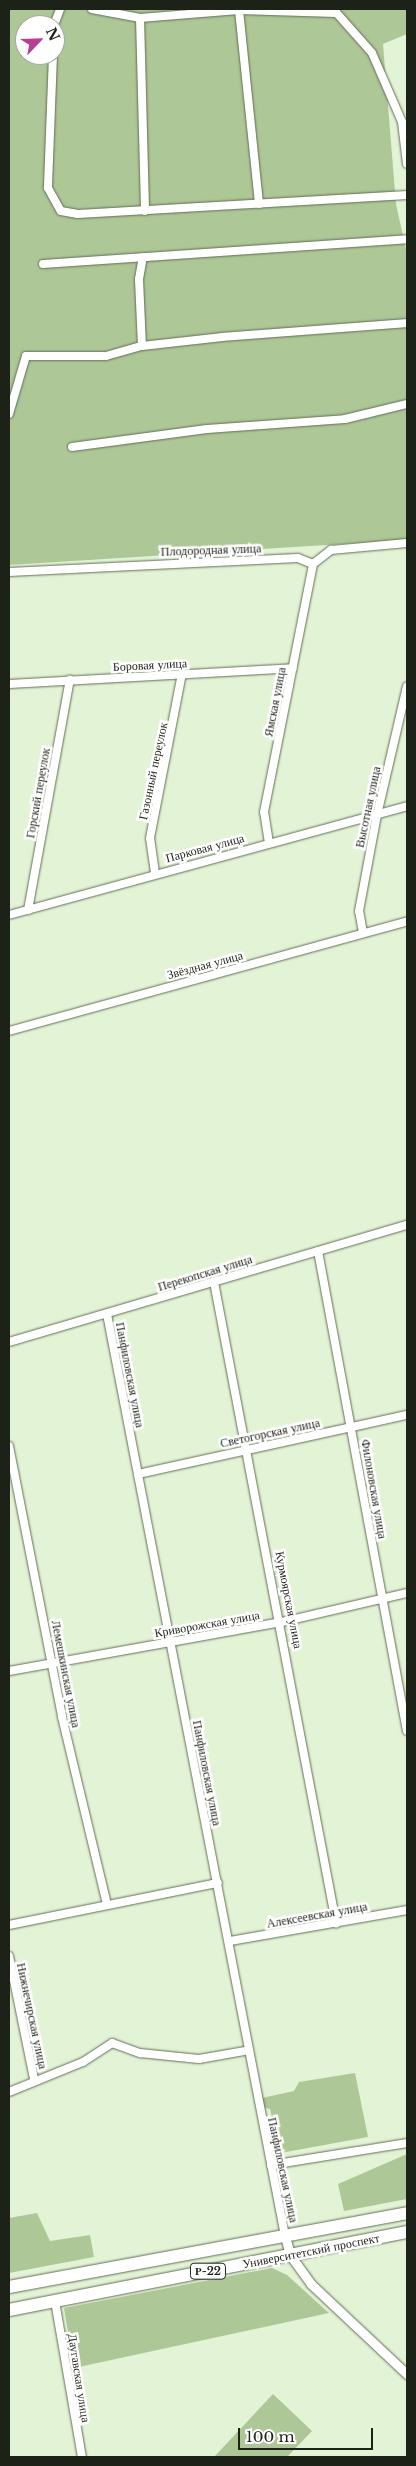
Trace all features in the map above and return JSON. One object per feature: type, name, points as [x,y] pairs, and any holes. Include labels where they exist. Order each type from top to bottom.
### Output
[{"type":"highway","name":"Университетский проспект","points":[[9,2287],[407,2213]]},
{"type":"highway","name":"Университетский проспект","points":[[9,2310],[407,2232]]},
{"type":"street","points":[[92,9],[140,18],[239,10],[335,11],[372,53],[402,122],[407,164]]},
{"type":"street","points":[[239,10],[259,204]]},
{"type":"street","points":[[140,18],[145,211]]},
{"type":"street","points":[[53,65],[48,188],[56,205],[78,214],[407,195]]},
{"type":"street","points":[[43,264],[407,239]]},
{"type":"street","points":[[142,346],[139,279],[143,257]]},
{"type":"street","points":[[9,414],[26,356],[106,356],[142,346],[407,323]]},
{"type":"street","points":[[72,447],[225,428],[346,419],[407,404]]},
{"type":"street","points":[[313,564],[332,550],[407,543]]},
{"type":"street","name":"Плодородная улица","points":[[9,572],[298,558],[313,564]]},
{"type":"street","name":"Ямская улица","points":[[269,843],[264,812],[313,564]]},
{"type":"street","name":"Боровая улица","points":[[9,684],[293,668]]},
{"type":"street","name":"Газонный переулок","points":[[155,873],[150,838],[182,674]]},
{"type":"street","name":"Горский переулок","points":[[28,910],[70,680]]},
{"type":"street","name":"Высотная улица","points":[[363,933],[359,911],[376,815],[407,686]]},
{"type":"street","name":"Парковая улица","points":[[9,915],[155,873],[407,806]]},
{"type":"street","name":"Звёздная улица","points":[[9,1030],[407,921]]},
{"type":"street","name":"Перекопская улица","points":[[9,1342],[407,1225]]},
{"type":"street","name":"Филоновская улица","points":[[318,1251],[407,1730]]},
{"type":"street","name":"Курмоярская улица","points":[[214,1282],[282,1622],[336,1923]]},
{"type":"street","name":"Панфиловская улица","points":[[106,1314],[230,1941],[245,2050],[271,2165],[284,2236]]},
{"type":"street","name":"Светогорская улица","points":[[138,1474],[407,1414]]},
{"type":"street","name":"Лемешкинская улица","points":[[9,1446],[54,1664],[107,1904]]},
{"type":"street","name":"Криворожская улица","points":[[9,1671],[282,1622],[383,1597],[407,1593]]},
{"type":"street","points":[[9,1925],[218,1883]]},
{"type":"street","name":"Алексеевская улица","points":[[230,1941],[407,1910]]},
{"type":"street","name":"Нижнечирская улица","points":[[9,1956],[12,1989],[34,2079]]},
{"type":"street","points":[[9,2092],[118,2042],[140,2053],[199,2059],[245,2050]]},
{"type":"street","points":[[271,2165],[407,2143]]},
{"type":"street","points":[[284,2236],[290,2255],[311,2284],[407,2374]]},
{"type":"street","name":"Даугавская улица","points":[[55,2301],[82,2457]]},
{"type":"green space","points":[[9,9],[407,9],[407,34],[383,44],[396,204],[407,254],[407,540],[9,565]]},
{"type":"green space","points":[[355,2073],[368,2137],[275,2154],[273,2146],[278,2144],[270,2109],[265,2108],[262,2098],[294,2091],[299,2082]]},
{"type":"green space","points":[[407,2154],[407,2199],[344,2211],[338,2184]]},
{"type":"green space","points":[[37,2213],[50,2241],[90,2235],[94,2257],[9,2273],[9,2218]]},
{"type":"green space","points":[[272,2268],[287,2275],[329,2313],[74,2368],[64,2308]]},
{"type":"green space","points":[[273,2394],[312,2431],[287,2457],[214,2457]]}]
